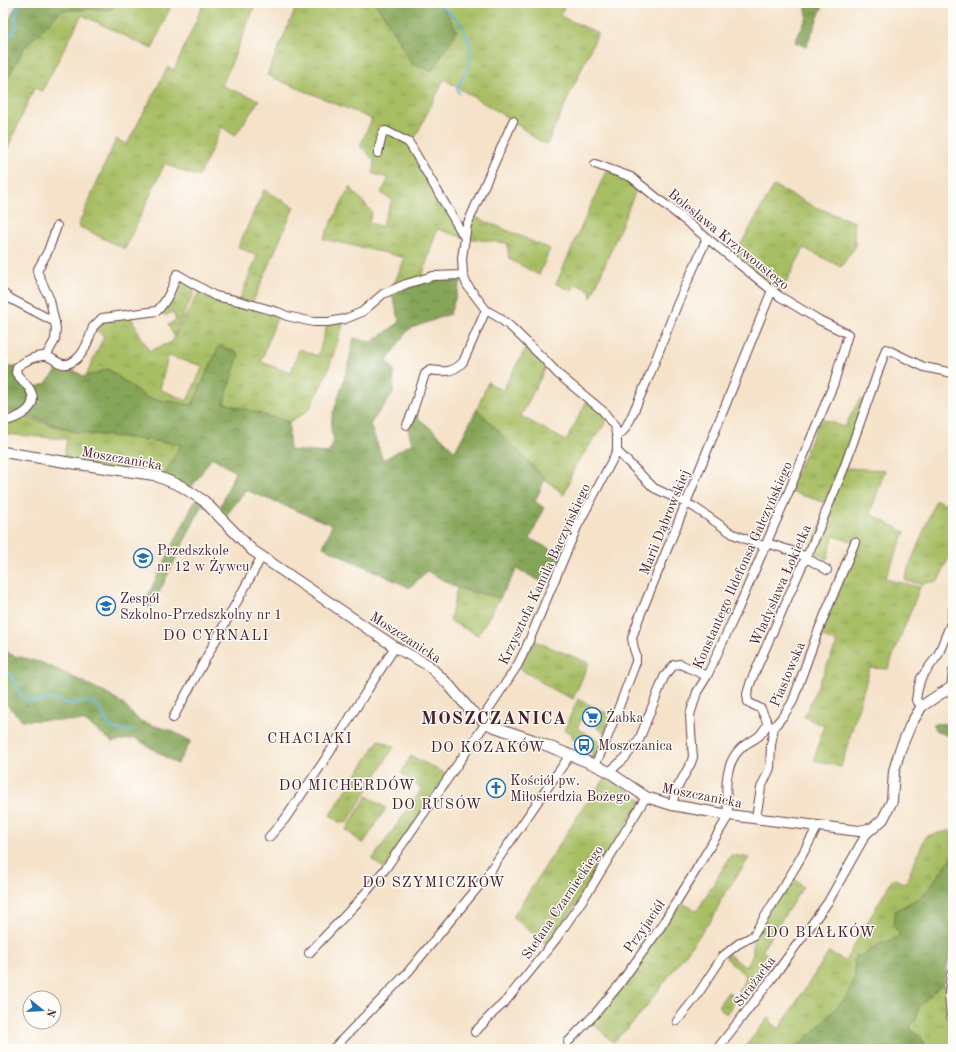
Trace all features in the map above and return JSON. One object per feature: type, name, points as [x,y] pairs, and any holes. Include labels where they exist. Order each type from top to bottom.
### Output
[{"type":"main road","points":[[953,975],[951,993],[953,1016]]},
{"type":"street","name":"Krzysztofa Kamila Baczyńskiego","points":[[309,952],[343,918],[386,868],[484,721],[526,648],[577,527],[617,451],[617,436],[615,427],[603,411],[558,374],[544,358],[530,346],[527,341],[511,327],[486,310],[467,285],[463,274],[462,258],[467,225],[513,121]]},
{"type":"street","points":[[378,153],[384,131],[408,142],[465,238]]},
{"type":"street","name":"Bolesława Krzywoustego","points":[[595,164],[631,177],[779,296],[819,320],[848,334]]},
{"type":"street","points":[[46,356],[55,340],[56,328],[50,300],[37,271],[48,251],[57,226]]},
{"type":"street","points":[[617,436],[623,431],[630,420],[650,374],[677,304],[707,238]]},
{"type":"street","points":[[3,422],[13,420],[23,414],[30,408],[33,400],[30,389],[16,373],[17,367],[33,357],[46,356],[58,363],[72,363],[80,356],[86,347],[93,328],[102,318],[157,311],[167,298],[177,274],[216,296],[239,301],[287,316],[313,322],[328,322],[345,319],[362,312],[383,294],[406,284],[433,276],[463,274]]},
{"type":"street","name":"Marii Dąbrowskiej","points":[[595,765],[607,740],[636,662],[632,638],[639,618],[772,290]]},
{"type":"street","points":[[3,293],[11,299],[55,322]]},
{"type":"street","points":[[406,425],[412,413],[425,374],[430,370],[440,372],[450,371],[463,362],[486,310]]},
{"type":"street","name":"Konstantego Ildefonsa Gałczyńskiego","points":[[672,806],[676,790],[693,757],[690,715],[697,692],[707,676],[766,545],[834,384],[848,334]]},
{"type":"street","name":"Władysława Łokietka","points":[[771,725],[761,709],[748,702],[747,694],[751,681],[806,557],[812,548],[844,468],[886,349],[924,367],[953,373]]},
{"type":"street","points":[[617,451],[654,488],[694,507],[733,534],[766,545],[798,553],[827,570]]},
{"type":"street","name":"Moszczanicka","points":[[3,452],[154,475],[182,486],[204,501],[252,550],[395,647],[428,665],[448,684],[470,710],[484,721],[492,726],[533,740],[595,765],[609,772],[646,797],[672,806],[729,815],[859,831],[873,828]]},
{"type":"street","name":"Piastowska","points":[[756,818],[761,788],[770,768],[771,725],[783,716],[792,703],[817,634],[855,542]]},
{"type":"street","points":[[173,718],[262,556]]},
{"type":"street","points":[[922,706],[916,700],[921,678],[938,655],[951,623],[953,609]]},
{"type":"street","points":[[269,837],[289,813],[330,752],[352,714],[395,647]]},
{"type":"street","points":[[609,772],[624,759],[639,740],[664,677],[674,665],[680,664],[707,676]]},
{"type":"street","points":[[873,828],[883,819],[892,801],[894,771],[900,750],[911,724],[922,706],[952,688],[953,671]]},
{"type":"street","points":[[729,815],[726,799],[726,778],[733,759],[741,748],[760,736],[771,725]]},
{"type":"street","points":[[333,1049],[408,972],[483,881],[570,755]]},
{"type":"street","name":"Stefana Czarnieckiego","points":[[475,1032],[505,1002],[556,939],[592,886],[646,797]]},
{"type":"street","name":"Przyjaciół","points":[[568,1042],[619,985],[660,928],[729,815]]},
{"type":"street","points":[[678,1021],[696,998],[723,956],[738,944],[753,936],[796,866],[818,826]]},
{"type":"street","name":"Strażacka","points":[[717,1049],[771,980],[828,902],[865,836],[873,828]]},
{"type":"green space","points":[[18,3],[115,3],[112,9],[62,10],[24,48],[3,87],[3,26],[8,21]]},
{"type":"green space","points":[[115,3],[172,3],[152,49],[82,15],[42,91],[34,88],[3,159],[3,87],[24,48],[62,10],[112,9]]},
{"type":"green space","points":[[204,3],[256,3],[222,86],[259,100],[235,136],[222,127],[199,176],[184,172],[165,163],[125,249],[78,226],[116,139],[127,144],[168,67],[174,70]]},
{"type":"green space","points":[[298,3],[375,3],[387,20],[456,31],[440,3],[566,3],[560,16],[598,33],[547,144],[536,139],[513,121],[444,79],[411,146],[464,237],[471,215],[550,249],[539,275],[509,259],[507,243],[465,238],[437,229],[421,280],[391,291],[405,258],[323,239],[350,187],[372,212],[369,222],[381,227],[392,200],[381,193],[389,178],[373,174],[374,160],[360,146],[372,119],[267,75]]},
{"type":"green space","points":[[375,3],[440,3],[457,31],[432,71],[411,63],[387,20]]},
{"type":"green space","points":[[805,3],[824,3],[806,47],[795,42],[807,17]]},
{"type":"green space","points":[[607,169],[639,183],[591,298],[590,290],[575,284],[572,291],[556,284]]},
{"type":"green space","points":[[774,186],[815,207],[854,222],[855,247],[841,267],[804,248],[779,296],[732,259]]},
{"type":"green space","points":[[264,190],[294,207],[252,304],[278,314],[261,362],[291,373],[299,349],[318,356],[328,322],[345,319],[327,373],[309,410],[289,422],[223,403],[239,353],[219,347],[193,405],[147,398],[108,369],[85,378],[104,336],[93,328],[102,318],[129,314],[149,351],[172,342],[201,288],[239,301],[257,256],[238,247]],"holes":[[[168,356],[203,366],[187,401],[160,389]]]},
{"type":"green space","points":[[463,275],[450,314],[409,329],[386,361],[394,369],[393,394],[370,424],[383,460],[412,443],[407,425],[412,413],[441,437],[455,451],[477,409],[545,479],[535,501],[544,508],[530,539],[560,554],[546,584],[517,569],[500,598],[457,588],[427,571],[410,588],[323,547],[332,525],[246,490],[222,521],[217,515],[235,472],[212,457],[189,491],[163,478],[181,444],[75,432],[23,414],[3,409],[3,367],[17,367],[30,389],[45,384],[63,364],[85,377],[108,369],[147,398],[192,405],[219,346],[239,353],[224,403],[289,422],[289,450],[329,453],[334,440],[331,430],[332,417],[347,370],[354,338],[372,342],[400,322],[391,291],[406,284]]},
{"type":"green space","points":[[178,278],[196,288],[174,336],[168,325],[176,320],[173,312],[165,316],[162,310]]},
{"type":"green space","points":[[527,346],[546,367],[521,416],[566,441],[588,399],[609,418],[575,466],[564,495],[545,479],[477,409],[488,382],[502,391]]},
{"type":"green space","points":[[860,399],[867,402],[845,468],[885,470],[870,514],[905,532],[885,579],[920,587],[888,669],[870,668],[841,767],[814,760],[824,726],[804,717],[837,643],[817,634],[855,542],[833,536],[827,559],[810,551],[829,504],[789,491],[820,418],[844,427]]},
{"type":"green space","points":[[3,410],[75,432],[182,444],[163,478],[63,462],[67,439],[3,434]]},
{"type":"green space","points":[[197,497],[204,501],[151,609],[143,605]]},
{"type":"green space","points":[[936,500],[953,506],[953,549],[938,581],[921,584],[904,580]]},
{"type":"green space","points":[[457,588],[500,598],[478,635],[450,621]]},
{"type":"green space","points":[[535,641],[589,663],[573,699],[552,689],[519,668]]},
{"type":"green space","points":[[3,649],[12,655],[43,663],[100,690],[123,704],[140,721],[172,731],[191,741],[177,764],[135,738],[112,742],[85,721],[22,720],[3,701]]},
{"type":"green space","points":[[578,699],[612,716],[605,733],[597,728],[603,715],[588,706],[577,728],[599,741],[599,752],[593,760],[590,759],[592,753],[589,746],[571,738],[573,734],[564,730]]},
{"type":"green space","points":[[953,723],[953,740],[935,730],[933,724]]},
{"type":"green space","points":[[379,740],[394,747],[348,821],[346,823],[339,822],[330,815]]},
{"type":"green space","points":[[411,756],[450,776],[384,868],[372,860],[422,789],[401,773]]},
{"type":"green space","points":[[607,776],[641,801],[549,947],[513,917],[584,806]]},
{"type":"green space","points":[[367,796],[386,808],[363,844],[346,830]]},
{"type":"green space","points":[[953,830],[953,858],[948,862],[921,897],[895,911],[896,929],[901,935],[879,944],[866,953],[853,959],[855,965],[855,976],[849,994],[812,1034],[795,1049],[743,1049],[768,1018],[779,1029],[829,952],[845,961],[893,878],[905,884],[926,836]]},
{"type":"green space","points":[[731,855],[749,858],[722,898],[714,916],[636,1020],[613,1042],[592,1023],[679,901],[697,911]]},
{"type":"green space","points":[[953,858],[953,949],[951,949],[944,982],[919,1007],[916,1020],[909,1025],[912,1031],[921,1037],[926,1049],[795,1049],[812,1034],[849,994],[855,976],[855,965],[853,959],[866,953],[879,944],[900,935],[894,924],[895,911],[921,897],[948,862]]},
{"type":"green space","points":[[791,875],[803,887],[762,950],[769,956],[726,1014],[718,1006],[728,992],[735,996],[743,986],[746,976],[726,958],[728,954],[745,967],[753,955],[753,937]]},
{"type":"green space","points":[[944,982],[946,991],[946,1006],[953,1042],[951,1047],[926,1049],[921,1037],[912,1031],[909,1024],[916,1020],[919,1007]]},
{"type":"waterway","points":[[3,43],[14,31],[16,26],[16,13],[20,3]]},
{"type":"waterway","points":[[440,3],[460,23],[465,31],[470,45],[469,64],[457,89],[459,93]]},
{"type":"waterway","points":[[3,669],[14,680],[21,696],[27,700],[35,701],[53,699],[71,704],[89,702],[100,708],[111,727],[119,730],[133,731]]},
{"type":"place","name":"Przedszkole nr 12 w Żywcu","points":[[143,558]]},
{"type":"place","name":"Zespół Szkolno-Przedszkolny nr 1","points":[[106,606]]},
{"type":"place","name":"Żabka","points":[[592,717]]},
{"type":"place","name":"Moszczanica","points":[[584,745]]},
{"type":"place","name":"Kościół pw. Miłosierdzia Bożego","points":[[496,788]]},
{"type":"district","name":"DO CYRNALI","points":[[216,635]]},
{"type":"district","name":"MOSZCZANICA","points":[[494,718]]},
{"type":"district","name":"CHACIAKI","points":[[310,738]]},
{"type":"district","name":"DO KOZAKÓW","points":[[488,747]]},
{"type":"district","name":"DO MICHERDÓW","points":[[347,785]]},
{"type":"district","name":"DO RUSÓW","points":[[437,804]]},
{"type":"district","name":"DO SZYMICZKÓW","points":[[434,882]]},
{"type":"district","name":"DO BIAŁKÓW","points":[[821,932]]}]
